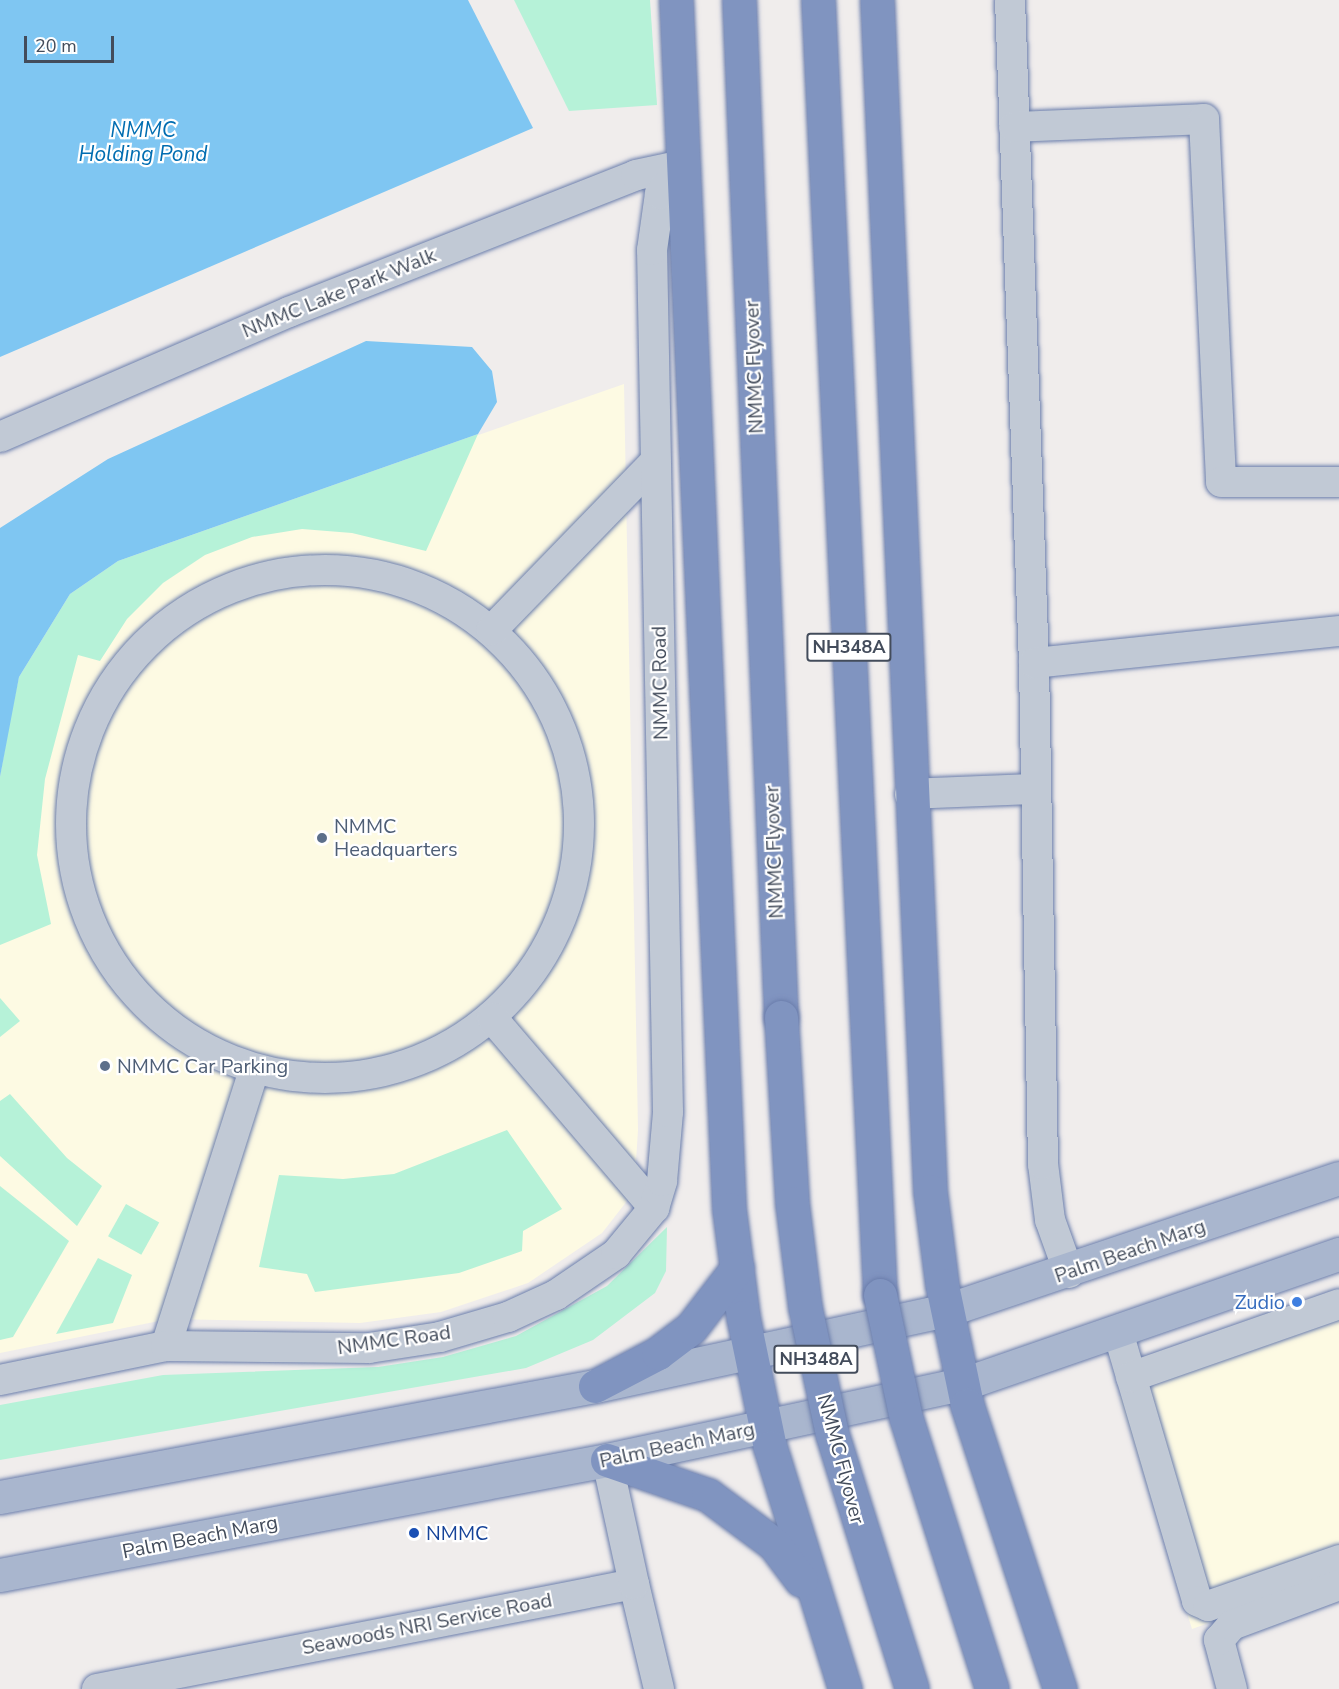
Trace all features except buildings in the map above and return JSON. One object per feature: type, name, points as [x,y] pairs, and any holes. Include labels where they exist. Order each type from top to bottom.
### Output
[{"type":"highway","points":[[676,0],[722,1114],[737,1268],[766,1426],[815,1598],[845,1689]]},
{"type":"highway","name":"NMMC Flyover","points":[[739,0],[781,1017],[792,1203],[805,1307],[832,1434],[912,1689]]},
{"type":"highway","name":"NH348A","points":[[818,0],[880,1294],[915,1451],[992,1689]]},
{"type":"highway","points":[[877,0],[923,1102],[947,1310],[963,1384],[994,1499],[1060,1689]]},
{"type":"highway","points":[[595,1386],[658,1353],[691,1328],[737,1268]]},
{"type":"highway","points":[[608,1460],[663,1475],[741,1515],[774,1544],[815,1598]]},
{"type":"main road","name":"Palm Beach Marg","points":[[0,1497],[595,1386],[947,1310],[1069,1273],[1339,1178]]},
{"type":"main road","name":"Palm Beach Marg","points":[[0,1575],[608,1460],[963,1384],[1339,1254]]},
{"type":"street","points":[[1010,0],[1034,663],[1044,1183],[1069,1273]]},
{"type":"street","points":[[1014,127],[1204,119],[1221,482],[1339,482]]},
{"type":"street","name":"NMMC Lake Park Walk","points":[[0,437],[289,312],[636,175],[683,165]]},
{"type":"street","name":"NMMC Road","points":[[0,1380],[166,1346],[369,1348],[440,1337],[508,1317],[556,1294],[616,1254],[654,1208],[662,1181],[668,1112],[654,224],[660,194],[683,165]]},
{"type":"street","points":[[492,630],[656,461]]},
{"type":"street","points":[[340,568],[421,586],[492,630],[548,697],[578,780],[578,868],[548,951],[492,1018],[439,1053],[380,1074],[317,1080],[254,1070],[179,1035],[128,986],[80,904],[68,823],[87,730],[121,668],[181,612],[257,577],[340,568]]},
{"type":"street","points":[[1034,663],[1339,631]]},
{"type":"street","points":[[910,794],[1036,789]]},
{"type":"street","points":[[492,1018],[654,1208]]},
{"type":"street","points":[[166,1346],[254,1070]]},
{"type":"street","points":[[1131,1377],[1339,1304]]},
{"type":"street","points":[[1118,1332],[1197,1601],[1208,1606],[1339,1560]]},
{"type":"street","points":[[608,1460],[659,1689]]},
{"type":"street","points":[[0,1486],[194,1461]]},
{"type":"street","name":"Seawoods NRI Service Road","points":[[97,1689],[634,1584]]},
{"type":"street","points":[[1232,1689],[1220,1655],[1220,1640],[1232,1625],[1339,1585]]},
{"type":"shaded area","points":[[624,384],[638,1130],[635,1177],[627,1201],[602,1233],[528,1283],[441,1312],[360,1323],[169,1319],[0,1353],[0,777],[118,561]]},
{"type":"shaded area","points":[[1339,1317],[1339,1576],[1192,1629],[1119,1396]]},
{"type":"green space","points":[[514,0],[650,0],[657,105],[569,111]]},
{"type":"green space","points":[[478,434],[426,551],[352,533],[302,529],[252,537],[205,555],[163,583],[127,619],[100,661],[78,655],[45,779],[37,855],[51,924],[0,945],[0,777],[10,719],[19,677],[70,594],[118,561]]},
{"type":"green space","points":[[0,998],[20,1021],[0,1037]]},
{"type":"green space","points":[[10,1094],[67,1158],[102,1186],[77,1226],[0,1156],[0,1101]]},
{"type":"green space","points":[[507,1130],[562,1209],[523,1231],[522,1251],[459,1273],[315,1292],[307,1274],[259,1267],[279,1175],[343,1179],[394,1174]]},
{"type":"green space","points":[[0,1186],[69,1241],[13,1337],[0,1340]]},
{"type":"green space","points":[[126,1204],[159,1222],[141,1255],[108,1236]]},
{"type":"green space","points":[[667,1227],[666,1271],[655,1293],[593,1340],[526,1368],[0,1460],[0,1405],[163,1375],[378,1367],[443,1357],[516,1336],[607,1286]]},
{"type":"green space","points":[[98,1258],[132,1275],[113,1323],[56,1334]]},
{"type":"water","name":"NMMC Holding Pond","points":[[0,0],[468,0],[533,128],[0,357]]},
{"type":"water","points":[[366,341],[472,347],[492,371],[497,402],[478,434],[118,561],[70,594],[19,677],[0,777],[0,528],[108,459]]},
{"type":"place","name":"NMMC Headquarters","points":[[322,838]]},
{"type":"place","name":"NMMC Car Parking","points":[[105,1066]]},
{"type":"place","name":"Zudio","points":[[1297,1302]]},
{"type":"place","name":"NMMC","points":[[414,1533]]}]
